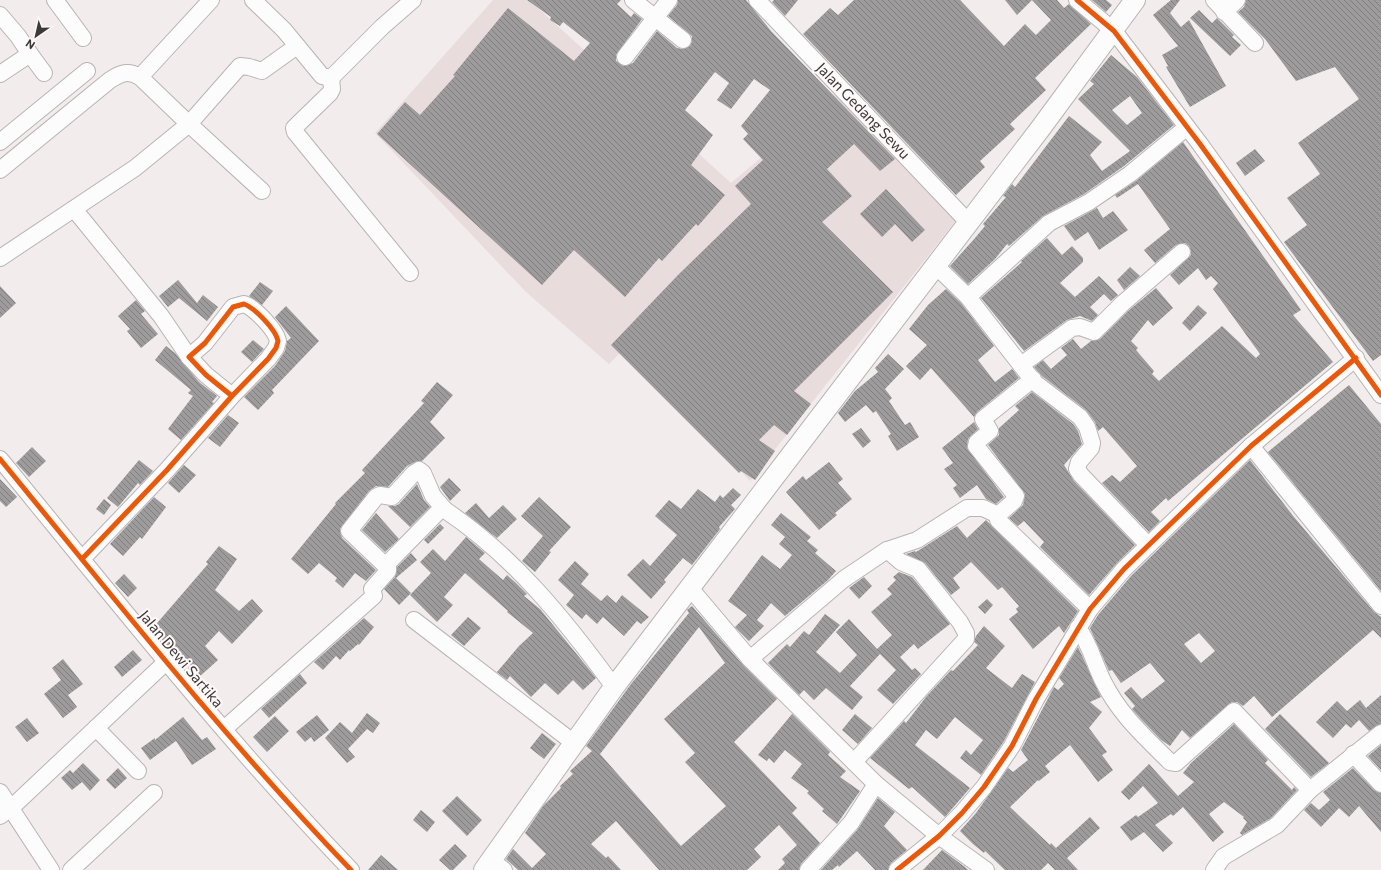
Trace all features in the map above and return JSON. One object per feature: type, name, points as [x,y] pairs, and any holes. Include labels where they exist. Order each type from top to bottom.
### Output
[{"type":"main road","points":[[493,867],[574,743],[614,687],[969,223],[1114,31],[1135,0]]},
{"type":"street","points":[[54,0],[83,38]]},
{"type":"street","points":[[140,77],[211,0]]},
{"type":"street","points":[[253,0],[284,30],[322,76],[331,78]]},
{"type":"street","points":[[331,78],[382,27],[413,0]]},
{"type":"street","points":[[633,0],[683,40]]},
{"type":"street","points":[[625,57],[668,0]]},
{"type":"street","name":"Jalan Gedang Sewu","points":[[757,0],[969,223]]},
{"type":"street","points":[[1077,0],[1114,31],[1187,127],[1356,358],[1378,385]]},
{"type":"street","points":[[1237,0],[1219,6],[1255,43]]},
{"type":"street","points":[[0,15],[18,36],[44,73]]},
{"type":"street","points":[[0,258],[135,168],[189,124],[240,66],[262,71],[297,46]]},
{"type":"street","points":[[0,74],[30,54]]},
{"type":"street","points":[[0,142],[87,71]]},
{"type":"street","points":[[0,170],[110,80],[118,75],[128,73],[140,77],[262,191]]},
{"type":"street","points":[[331,78],[332,89],[330,93],[294,128],[295,132],[410,273]]},
{"type":"street","points":[[968,297],[1048,222],[1089,202],[1130,174],[1187,127]]},
{"type":"street","points":[[74,209],[161,316],[189,357],[206,375],[232,396]]},
{"type":"street","points":[[1021,365],[1072,328],[1080,327],[1094,332],[1122,304],[1182,252]]},
{"type":"street","points":[[936,266],[968,297],[1033,379],[1080,418],[1087,427],[1092,443],[1091,448],[1079,462],[1077,469],[1148,545]]},
{"type":"street","points":[[82,560],[167,470],[232,396],[268,359],[278,343],[275,333],[252,309],[244,304],[235,306],[205,342],[189,357]]},
{"type":"street","points":[[897,870],[940,836],[962,813],[995,773],[1090,609],[1124,569],[1251,446],[1356,358]]},
{"type":"street","points":[[998,514],[1014,501],[1016,496],[976,446],[977,442],[990,431],[983,419],[1033,379]]},
{"type":"street","points":[[1251,446],[1381,606]]},
{"type":"street","name":"Jalan Dewi Sartika","points":[[0,459],[82,560],[224,729],[351,870]]},
{"type":"street","points":[[224,729],[374,596],[372,589],[388,571],[385,566],[349,531],[376,497],[380,495],[392,497],[414,473],[421,470],[431,494],[445,510],[497,552],[526,579],[574,632],[614,687]]},
{"type":"street","points":[[750,659],[844,580],[886,550],[917,540],[967,508],[984,508],[998,514]]},
{"type":"street","points":[[385,566],[440,510],[445,510]]},
{"type":"street","points":[[998,514],[998,520],[1090,609]]},
{"type":"street","points":[[854,762],[966,639],[966,633],[960,622],[918,569],[901,562],[886,550]]},
{"type":"street","points":[[690,588],[750,659],[876,784],[940,836],[986,870]]},
{"type":"street","points":[[414,620],[574,743]]},
{"type":"street","points":[[1078,628],[1085,638],[1103,682],[1129,722],[1170,762],[1176,763],[1234,710],[1310,790]]},
{"type":"street","points":[[5,813],[167,661]]},
{"type":"street","points":[[96,728],[138,771]]},
{"type":"street","points":[[1214,870],[1223,857],[1277,826],[1310,790],[1381,732]]},
{"type":"street","points":[[1353,754],[1381,784]]},
{"type":"street","points":[[808,870],[850,824],[876,784]]},
{"type":"street","points":[[0,792],[5,813],[51,870]]},
{"type":"street","points":[[71,870],[154,793]]},
{"type":"shaded area","points":[[493,0],[529,0],[731,183],[835,95],[958,218],[750,481],[625,348],[609,364],[526,292],[375,133]]},
{"type":"building","points":[[527,0],[621,0],[617,4],[631,17],[634,13],[642,19],[616,55],[616,61],[624,66],[633,63],[657,31],[677,48],[682,49],[690,46],[692,36],[668,16],[677,5],[678,0],[746,0],[771,31],[895,159],[880,171],[854,144],[827,169],[852,196],[822,222],[893,292],[794,391],[811,404],[787,435],[774,425],[759,440],[775,451],[755,480],[741,471],[739,473],[611,345],[678,275],[751,204],[735,186],[763,160],[743,139],[748,134],[741,126],[770,90],[754,79],[731,109],[717,100],[729,83],[715,72],[685,110],[713,135],[691,165],[725,195],[698,226],[696,224],[662,261],[659,258],[625,297],[574,250],[542,285],[377,134],[405,102],[420,115],[455,76],[453,75],[508,8],[574,61],[590,43],[563,22],[560,26],[550,20],[551,17]]},
{"type":"building","points":[[774,0],[798,0],[785,16],[772,2]]},
{"type":"building","points":[[854,0],[960,0],[1004,46],[1025,24],[1036,35],[1051,20],[1032,0],[1057,0],[1064,8],[1069,4],[1091,24],[1035,78],[1046,90],[1010,124],[1015,129],[980,161],[985,167],[956,195],[803,34],[830,8],[838,15]]},
{"type":"building","points":[[1005,0],[1032,0],[1017,15]]},
{"type":"building","points":[[1092,0],[1106,0],[1112,5],[1106,12]]},
{"type":"building","points":[[1171,0],[1180,0],[1170,13],[1181,27],[1189,20],[1226,86],[1190,107],[1166,67],[1168,66],[1162,55],[1178,46],[1153,15]]},
{"type":"building","points":[[1246,0],[1381,0],[1381,355],[1373,361],[1284,242],[1307,225],[1287,198],[1320,174],[1298,143],[1359,99],[1335,67],[1296,81],[1265,39],[1238,12],[1244,7]]},
{"type":"building","points":[[1199,10],[1212,23],[1217,18],[1234,35],[1232,37],[1241,45],[1230,56],[1190,18]]},
{"type":"building","points":[[1111,55],[1137,77],[1174,125],[1124,166],[1084,194],[1043,216],[1009,246],[1007,244],[995,259],[968,284],[950,266],[985,226],[983,224],[1006,197],[1003,196],[1012,184],[1015,187],[1069,116],[1102,142],[1090,155],[1102,171],[1130,151],[1078,99],[1094,84],[1090,81]],"holes":[[[1130,96],[1142,113],[1127,125],[1112,110]]]},
{"type":"building","points":[[1183,142],[1301,310],[1293,315],[1333,362],[1168,501],[1166,498],[1151,512],[1160,521],[1149,532],[1102,483],[1112,475],[1120,482],[1137,466],[1103,427],[1098,431],[1095,422],[1086,410],[1042,376],[1034,367],[1043,360],[1051,369],[1067,355],[1061,348],[1073,339],[1081,349],[1091,341],[1100,339],[1128,311],[1156,288],[1173,308],[1153,326],[1148,320],[1131,341],[1138,348],[1136,350],[1154,371],[1152,374],[1159,381],[1222,326],[1256,358],[1260,354],[1213,289],[1218,283],[1211,276],[1206,280],[1198,268],[1179,285],[1170,275],[1191,255],[1189,246],[1185,243],[1176,245],[1155,263],[1144,250],[1170,229],[1138,184],[1117,198],[1115,195],[1136,181]]},
{"type":"building","points":[[1255,149],[1265,161],[1245,176],[1236,163]]},
{"type":"building","points":[[886,189],[925,230],[912,242],[895,224],[882,237],[860,214]]},
{"type":"building","points":[[1097,208],[1103,218],[1113,211],[1128,230],[1099,250],[1088,232],[1075,241],[1064,226]]},
{"type":"building","points":[[1047,238],[1062,255],[1072,246],[1083,258],[1083,262],[1060,283],[1075,297],[1099,276],[1118,295],[1111,301],[1104,294],[1090,307],[1098,315],[1092,321],[1080,316],[1067,320],[1024,351],[981,298]]},
{"type":"building","points":[[1130,267],[1140,276],[1124,290],[1117,280]]},
{"type":"building","points":[[178,280],[197,303],[203,295],[218,307],[207,321],[179,298],[168,307],[159,296]]},
{"type":"building","points":[[260,282],[273,291],[262,305],[249,296]]},
{"type":"building","points":[[0,286],[16,303],[0,318]]},
{"type":"building","points":[[946,289],[961,303],[994,346],[978,360],[995,382],[1012,369],[1019,378],[977,412],[974,417],[931,368],[920,380],[906,366],[927,345],[909,329],[928,305]]},
{"type":"building","points":[[136,300],[145,311],[141,314],[158,334],[141,348],[127,331],[130,329],[118,316]]},
{"type":"building","points":[[1198,305],[1207,313],[1190,331],[1182,323]]},
{"type":"building","points":[[286,306],[319,341],[272,390],[274,393],[258,410],[244,397],[275,366],[285,351],[287,341],[291,338],[275,317]]},
{"type":"building","points":[[253,340],[264,349],[252,362],[241,352]]},
{"type":"building","points":[[166,346],[175,353],[199,382],[217,396],[212,402],[214,403],[181,440],[168,429],[193,396],[188,393],[191,390],[155,360]]},
{"type":"building","points":[[888,354],[904,369],[885,389],[892,398],[889,401],[905,425],[910,422],[919,437],[897,451],[888,436],[891,434],[876,411],[873,413],[866,405],[845,422],[838,413],[855,391],[878,372],[875,368]]},
{"type":"building","points":[[437,382],[453,395],[430,422],[445,438],[422,461],[415,462],[407,466],[388,487],[376,486],[369,491],[340,529],[342,538],[376,570],[366,581],[355,573],[343,588],[335,581],[337,578],[319,563],[308,574],[291,559],[336,504],[335,503],[365,473],[362,470],[424,403],[421,401]]},
{"type":"building","points":[[1349,385],[1381,424],[1381,591],[1268,452]]},
{"type":"building","points":[[1032,392],[1073,424],[1078,431],[1082,444],[1064,465],[1074,481],[1135,545],[1089,595],[1040,547],[1044,542],[1024,521],[1018,526],[1009,518],[1023,505],[1025,494],[988,445],[999,435],[999,428],[1019,410],[1015,406]]},
{"type":"building","points":[[228,415],[239,423],[220,447],[208,438]]},
{"type":"building","points":[[974,422],[978,429],[968,439],[967,448],[1004,497],[996,504],[986,499],[977,485],[960,498],[953,488],[957,485],[944,469],[953,463],[942,448]]},
{"type":"building","points":[[861,428],[871,441],[863,448],[852,434]]},
{"type":"building","points":[[32,447],[46,461],[29,477],[16,463]]},
{"type":"building","points":[[139,460],[153,471],[140,485],[138,483],[118,507],[107,498]]},
{"type":"building","points":[[1250,460],[1294,517],[1374,612],[1381,617],[1381,638],[1373,630],[1272,717],[1254,696],[1243,706],[1237,702],[1232,702],[1190,738],[1182,730],[1170,746],[1161,740],[1132,709],[1135,706],[1124,693],[1131,687],[1142,699],[1165,681],[1150,663],[1121,683],[1112,670],[1109,671],[1090,628],[1098,615],[1131,576]],"holes":[[[1199,633],[1215,651],[1201,663],[1184,644]]]},
{"type":"building","points":[[829,462],[843,479],[838,483],[852,499],[835,513],[837,515],[819,530],[786,492],[803,476],[806,480]]},
{"type":"building","points":[[184,465],[196,475],[179,493],[168,483]]},
{"type":"building","points":[[449,478],[461,490],[450,501],[440,487]]},
{"type":"building","points":[[0,479],[17,497],[6,507],[0,501]]},
{"type":"building","points":[[417,484],[424,500],[430,507],[410,527],[388,506],[395,506],[399,504]]},
{"type":"building","points":[[733,488],[741,495],[731,505],[735,509],[719,527],[720,529],[692,565],[683,558],[664,580],[666,582],[651,599],[627,575],[643,559],[650,566],[677,535],[655,516],[669,500],[681,509],[698,489],[715,502],[720,495],[723,498]]},
{"type":"building","points":[[154,497],[166,507],[142,539],[140,537],[123,556],[110,544]]},
{"type":"building","points":[[539,497],[571,527],[549,551],[551,552],[535,572],[522,561],[543,536],[521,516]]},
{"type":"building","points":[[104,499],[111,505],[104,515],[96,509]]},
{"type":"building","points":[[476,503],[489,518],[503,505],[517,519],[497,538],[465,513]]},
{"type":"building","points":[[376,513],[399,539],[385,552],[362,530]]},
{"type":"building","points":[[781,513],[811,537],[807,541],[818,550],[815,553],[836,571],[828,580],[785,616],[771,603],[757,620],[764,626],[749,641],[735,627],[747,615],[728,601],[762,555],[780,569],[792,555],[779,544],[785,537],[771,525]]},
{"type":"building","points":[[986,520],[1078,611],[1064,633],[1059,626],[1033,649],[1009,619],[1018,612],[1016,609],[1019,606],[1002,587],[998,590],[971,562],[953,578],[960,588],[951,595],[925,563],[906,554],[916,552],[957,526],[967,538]]},
{"type":"building","points":[[440,524],[444,528],[428,544],[424,540]]},
{"type":"building","points":[[466,537],[485,553],[479,559],[503,580],[507,575],[527,594],[524,596],[540,609],[596,678],[583,690],[573,680],[558,695],[545,683],[531,697],[510,676],[507,680],[497,672],[519,646],[533,633],[507,612],[508,611],[465,573],[444,597],[453,605],[437,622],[410,595],[431,573],[420,562],[433,549],[445,561]]},
{"type":"building","points":[[219,546],[237,559],[215,590],[239,611],[252,599],[263,611],[232,644],[219,631],[205,646],[218,660],[198,678],[188,668],[191,665],[177,650],[174,653],[152,629],[208,564],[206,562]]},
{"type":"building","points":[[411,553],[417,560],[396,578],[411,593],[399,605],[384,589],[395,577],[397,567]]},
{"type":"building","points":[[575,561],[589,574],[581,584],[601,601],[607,595],[616,603],[622,595],[649,617],[641,624],[637,621],[624,636],[603,617],[597,624],[586,614],[582,619],[566,605],[574,595],[558,580]]},
{"type":"building","points":[[899,572],[912,577],[950,624],[918,649],[914,644],[900,657],[912,670],[915,668],[921,674],[893,704],[877,690],[896,670],[880,654],[850,686],[863,697],[852,710],[826,688],[814,700],[804,690],[799,695],[768,663],[787,644],[790,647],[804,631],[809,635],[825,614],[840,625],[816,652],[840,673],[857,655],[836,632],[849,619],[877,649],[892,635],[871,612],[892,594],[887,589],[896,580],[893,577]]},
{"type":"building","points":[[124,574],[137,588],[128,597],[115,583]]},
{"type":"building","points":[[864,577],[872,586],[859,599],[849,588]]},
{"type":"building","points":[[987,599],[993,605],[985,614],[978,607]]},
{"type":"building","points":[[692,606],[743,665],[777,699],[734,742],[797,808],[792,813],[820,843],[801,864],[799,870],[778,870],[785,863],[782,859],[797,845],[779,825],[754,849],[761,857],[747,870],[659,870],[616,821],[591,844],[606,858],[608,856],[621,870],[518,870],[506,859],[513,849],[532,868],[546,854],[525,833],[543,806],[561,788],[560,786],[573,774],[570,771],[592,751],[586,746],[631,684],[689,613],[687,610]],"holes":[[[699,627],[725,663],[664,719],[695,753],[685,762],[726,806],[681,846],[600,754]]]},
{"type":"building","points":[[468,617],[481,628],[464,646],[451,635]]},
{"type":"building","points":[[364,618],[374,627],[359,645],[358,644],[350,651],[349,650],[340,660],[336,656],[323,670],[314,662]]},
{"type":"building","points":[[984,626],[1005,646],[986,668],[1012,688],[1022,674],[1035,682],[1004,741],[981,775],[960,758],[966,750],[971,755],[983,740],[955,717],[937,739],[926,730],[915,745],[970,788],[945,817],[912,787],[909,789],[870,758],[904,721],[906,723],[926,697],[951,670],[953,671],[978,645],[974,642],[976,636]]},
{"type":"building","points":[[1078,647],[1101,697],[1090,702],[1102,712],[1089,728],[1107,752],[1102,755],[1113,770],[1098,782],[1070,745],[1045,766],[1050,772],[1039,781],[1038,780],[1010,807],[1050,845],[1051,843],[1056,848],[1090,817],[1100,828],[1067,858],[1078,870],[1055,870],[1048,863],[1041,870],[1005,870],[985,851],[984,853],[973,844],[960,831],[976,813],[1008,768],[1013,772],[1028,760],[1021,750],[1054,687],[1058,690],[1064,684],[1059,678]]},
{"type":"building","points":[[133,650],[142,660],[122,677],[114,667]]},
{"type":"building","points":[[63,659],[83,684],[68,695],[77,707],[63,718],[44,694],[61,680],[52,668]]},
{"type":"building","points":[[300,674],[307,683],[269,718],[261,709]]},
{"type":"building","points":[[1381,695],[1381,724],[1369,731],[1359,720],[1351,728],[1346,724],[1333,738],[1316,722],[1337,701],[1347,711],[1360,700],[1366,708]]},
{"type":"building","points":[[367,713],[380,723],[373,733],[367,729],[348,749],[355,757],[347,763],[325,738],[340,722],[352,733]]},
{"type":"building","points":[[792,714],[830,752],[828,755],[846,771],[840,777],[860,791],[837,824],[822,811],[824,809],[807,793],[809,791],[791,778],[802,764],[785,750],[774,763],[769,758],[767,761],[758,755]]},
{"type":"building","points":[[855,714],[872,728],[858,744],[842,730]]},
{"type":"building","points":[[1280,714],[1329,763],[1311,777],[1265,729]]},
{"type":"building","points":[[317,715],[329,730],[314,742],[311,737],[305,742],[296,732]]},
{"type":"building","points":[[275,716],[289,731],[267,752],[253,737]]},
{"type":"building","points":[[183,717],[202,740],[207,737],[216,749],[192,765],[176,741],[150,760],[141,748],[155,738],[155,740]]},
{"type":"building","points":[[27,718],[39,733],[27,742],[15,727]]},
{"type":"building","points":[[1234,724],[1268,760],[1265,763],[1292,790],[1294,787],[1297,790],[1271,818],[1242,835],[1240,833],[1247,822],[1243,818],[1244,817],[1224,802],[1209,814],[1224,832],[1213,842],[1183,807],[1173,816],[1171,814],[1155,825],[1173,843],[1163,852],[1144,832],[1131,841],[1120,827],[1136,815],[1138,817],[1158,803],[1143,786],[1129,800],[1121,792],[1149,764],[1178,796],[1194,782],[1183,773],[1191,763]]},
{"type":"building","points":[[542,733],[556,744],[544,759],[530,748]]},
{"type":"building","points":[[1381,745],[1381,770],[1368,756]]},
{"type":"building","points":[[83,763],[100,780],[90,791],[82,782],[72,790],[61,778],[70,770],[73,773]]},
{"type":"building","points":[[118,768],[127,778],[115,789],[106,780]]},
{"type":"building","points":[[1353,768],[1374,790],[1381,793],[1381,832],[1359,806],[1349,817],[1339,808],[1321,827],[1304,810],[1311,803],[1319,810],[1330,800],[1323,792]]},
{"type":"building","points":[[457,796],[482,820],[467,836],[442,811]]},
{"type":"building","points":[[878,798],[895,812],[884,826],[907,850],[891,863],[888,870],[875,870],[857,851],[839,867],[838,865],[832,870],[821,870],[858,829]]},
{"type":"building","points":[[421,810],[435,822],[427,832],[413,820]]},
{"type":"building","points":[[455,844],[467,856],[453,870],[450,870],[439,860]]},
{"type":"building","points":[[942,850],[965,867],[968,870],[923,870]]},
{"type":"building","points":[[381,855],[398,870],[368,870]]},
{"type":"cycle path","points":[[1077,0],[1114,31],[1200,144],[1381,395]]},
{"type":"cycle path","points":[[82,559],[167,470],[232,396],[268,359],[276,348],[278,341],[273,331],[254,310],[244,304],[233,307],[205,343],[189,357],[206,375],[232,396]]},
{"type":"cycle path","points":[[897,870],[939,836],[962,813],[984,787],[1012,746],[1036,699],[1090,609],[1124,569],[1251,446],[1356,358]]},
{"type":"cycle path","points":[[0,459],[171,668],[259,770],[351,870]]}]
